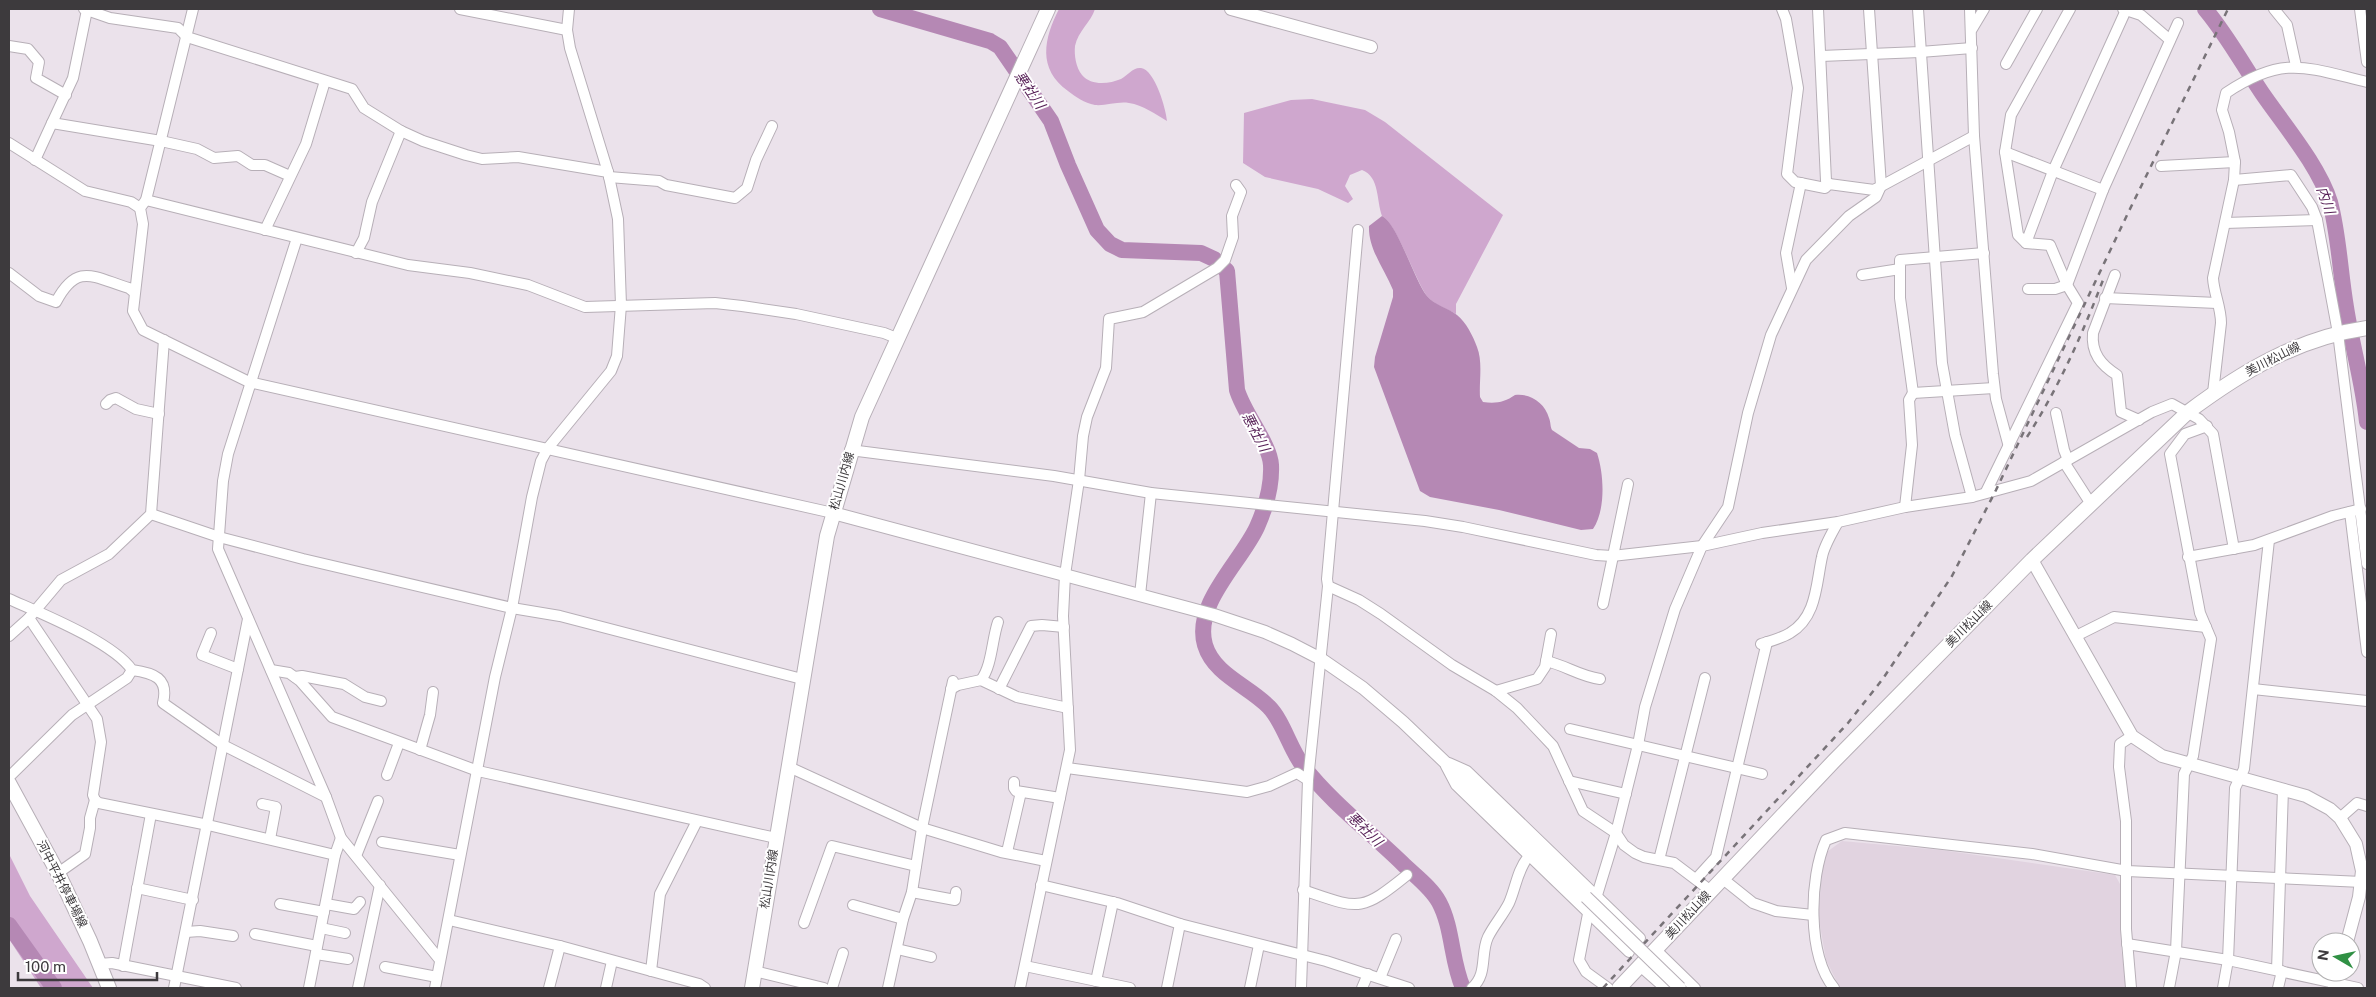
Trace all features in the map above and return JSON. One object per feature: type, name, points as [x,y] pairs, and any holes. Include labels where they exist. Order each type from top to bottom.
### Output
[{"type":"main road","name":"松山川内線","points":[[752,988],[827,536],[850,450],[862,417],[1048,9]]},
{"type":"main road","name":"美川松山線","points":[[1619,988],[1834,761],[2032,560],[2188,412],[2213,393],[2267,360],[2306,342],[2340,332],[2365,328]]},
{"type":"main road","name":"河中平井停車場線","points":[[9,783],[58,873],[109,988]]},
{"type":"street","points":[[34,160],[73,78],[85,9],[110,18],[178,28],[187,37],[352,90],[364,108],[401,130],[423,141],[474,157],[518,157],[609,175],[660,181],[666,185],[735,198],[747,188],[756,160],[772,126]]},
{"type":"street","points":[[193,9],[161,140],[143,204],[143,224],[133,311],[144,330],[249,382],[833,513],[1196,610],[1266,632],[1321,659],[1378,700],[1591,896],[1680,988]]},
{"type":"street","points":[[460,9],[567,30]]},
{"type":"street","points":[[435,988],[495,677],[512,608],[532,497],[542,461],[548,448],[611,371],[618,356],[621,305],[618,219],[609,175],[577,75],[567,30],[569,9]]},
{"type":"street","points":[[1230,9],[1370,47]]},
{"type":"street","points":[[1782,9],[1786,20],[1798,88],[1787,174],[1795,182],[1825,188],[1829,184]]},
{"type":"street","points":[[1818,9],[1826,181],[1829,184],[1874,190],[1974,136]]},
{"type":"street","points":[[1608,988],[1586,972],[1579,960],[1591,896],[1616,834],[1638,746],[1645,707],[1675,609],[1702,546],[1728,507],[1748,413],[1771,335],[1792,288],[1806,260],[1849,216],[1876,196],[1882,186],[1869,9]]},
{"type":"street","points":[[1918,9],[1942,363],[1946,390],[1972,497]]},
{"type":"street","points":[[1970,9],[1974,136],[1994,388],[2008,447]]},
{"type":"street","points":[[1972,30],[1984,9]]},
{"type":"street","points":[[2006,64],[2038,9]]},
{"type":"street","points":[[1986,492],[2078,304],[2067,285],[2050,245],[2026,243],[2018,235],[2005,152],[2011,115],[2070,9]]},
{"type":"street","points":[[2026,243],[2054,171],[2124,9],[2141,15],[2170,40]]},
{"type":"street","points":[[2274,9],[2287,25],[2296,66]]},
{"type":"street","points":[[2360,9],[2367,62]]},
{"type":"street","points":[[2067,285],[2103,190],[2178,23]]},
{"type":"street","points":[[9,46],[28,49],[39,62],[36,78],[66,95]]},
{"type":"street","points":[[1821,56],[1972,48]]},
{"type":"street","points":[[2213,393],[2221,313],[2214,293],[2213,278],[2234,180],[2235,162],[2222,110],[2226,93],[2263,72],[2279,67],[2296,66],[2367,82]]},
{"type":"street","points":[[265,230],[306,144],[325,81]]},
{"type":"street","points":[[52,124],[161,140],[197,149],[214,158],[238,156],[252,165],[265,165],[290,176]]},
{"type":"street","points":[[356,253],[364,238],[372,202],[401,130]]},
{"type":"street","points":[[9,142],[34,160],[85,191],[265,230],[408,265],[470,273],[528,285],[585,308],[621,305],[715,304],[742,306],[796,314],[884,333],[899,339]]},
{"type":"street","points":[[2005,152],[2103,190]]},
{"type":"street","points":[[2161,166],[2235,162]]},
{"type":"street","points":[[2234,180],[2291,175],[2312,207],[2317,220],[2340,332],[2367,564]]},
{"type":"street","points":[[1792,288],[1786,253],[1801,183]]},
{"type":"street","points":[[1020,988],[1070,750],[1064,627],[1065,575],[1087,417],[1106,368],[1109,319],[1144,312],[1221,264],[1234,237],[1232,216],[1241,192],[1236,185]]},
{"type":"street","points":[[2225,223],[2317,220]]},
{"type":"street","points":[[1301,988],[1303,890],[1309,774],[1328,586],[1326,579],[1358,230]]},
{"type":"street","points":[[297,238],[249,382],[228,454],[223,481],[218,549],[326,797],[341,838],[440,960]]},
{"type":"street","points":[[1905,507],[1912,445],[1909,400],[1913,394],[1900,298],[1900,260],[1984,253]]},
{"type":"street","points":[[1862,275],[1900,269]]},
{"type":"street","points":[[9,273],[39,296],[56,302],[64,286],[72,279],[85,275],[129,288],[134,292]]},
{"type":"street","points":[[2116,274],[2105,298],[2093,333],[2094,349],[2103,366],[2117,375],[2121,412],[2139,420]]},
{"type":"street","points":[[2028,289],[2055,289],[2067,285]]},
{"type":"street","points":[[2105,298],[2217,303]]},
{"type":"street","points":[[9,636],[32,614],[61,580],[110,554],[151,514],[164,340]]},
{"type":"street","points":[[1913,394],[1946,390],[1994,388]]},
{"type":"street","points":[[106,404],[116,398],[136,409],[159,414]]},
{"type":"street","points":[[850,450],[1079,480],[1151,493],[1333,511],[1463,527],[1580,552],[1612,556],[1702,546],[1762,533],[1838,522],[1905,507],[1972,497],[2032,481],[2139,420],[2172,404],[2188,412],[2207,426],[2213,434],[2234,549]]},
{"type":"street","points":[[2056,414],[2066,461],[2091,504]]},
{"type":"street","points":[[2170,988],[2176,951],[2184,774],[2193,756],[2211,639],[2200,613],[2170,454],[2185,434],[2207,426]]},
{"type":"street","points":[[1603,604],[1628,484]]},
{"type":"street","points":[[1140,595],[1151,493]]},
{"type":"street","points":[[2188,557],[2254,546],[2361,509]]},
{"type":"street","points":[[2350,512],[2367,652]]},
{"type":"street","points":[[151,514],[219,537],[512,608],[560,616],[802,679]]},
{"type":"street","points":[[1696,879],[1716,857],[1764,643],[1790,633],[1803,621],[1811,610],[1818,588],[1822,555],[1838,522]]},
{"type":"street","points":[[2223,988],[2228,960],[2235,788],[2244,769],[2269,540]]},
{"type":"street","points":[[2032,560],[2132,736],[2162,756],[2284,789],[2317,802],[2340,818],[2356,844],[2362,872],[2362,882],[2350,932]]},
{"type":"street","points":[[1328,586],[1359,600],[1452,665],[1496,691],[1517,708],[1553,746],[1583,811],[1616,834],[1624,845],[1635,853],[1674,863],[1711,891]]},
{"type":"street","points":[[9,599],[32,614],[86,705],[97,720],[101,742],[93,795],[95,800],[99,803],[208,825],[335,855]]},
{"type":"street","points":[[32,614],[45,613],[105,647],[128,663],[132,670],[154,675],[163,684],[165,692],[163,703],[223,746],[326,797]]},
{"type":"street","points":[[2076,636],[2114,617],[2206,627]]},
{"type":"street","points":[[175,983],[248,619]]},
{"type":"street","points":[[888,988],[903,919],[912,892],[922,828],[952,685],[981,680],[986,674],[990,662],[992,640],[998,622]]},
{"type":"street","points":[[999,689],[1031,626],[1064,627]]},
{"type":"street","points":[[211,633],[202,655],[238,669]]},
{"type":"street","points":[[1496,691],[1537,679],[1546,661],[1551,634]]},
{"type":"street","points":[[1546,661],[1558,664],[1582,676],[1600,679]]},
{"type":"street","points":[[9,777],[72,715],[127,678],[132,670]]},
{"type":"street","points":[[270,670],[288,673],[295,678],[332,717],[478,771],[776,838]]},
{"type":"street","points":[[295,678],[302,676],[344,684],[364,697],[381,701]]},
{"type":"street","points":[[1659,860],[1705,678]]},
{"type":"street","points":[[981,680],[1017,698],[1068,708]]},
{"type":"street","points":[[2253,689],[2367,701]]},
{"type":"street","points":[[420,750],[430,715],[433,692]]},
{"type":"street","points":[[1570,729],[1762,774]]},
{"type":"street","points":[[2131,988],[2127,944],[2126,821],[2118,756],[2120,744],[2132,736]]},
{"type":"street","points":[[387,775],[398,743]]},
{"type":"street","points":[[1443,761],[1456,785],[1528,857],[1628,952]]},
{"type":"street","points":[[789,767],[922,828],[1006,852],[1046,861]]},
{"type":"street","points":[[1067,768],[1247,792],[1269,786],[1297,773],[1309,774]]},
{"type":"street","points":[[1014,782],[1014,788],[1021,792],[1060,798]]},
{"type":"street","points":[[1569,782],[1626,794]]},
{"type":"street","points":[[2278,988],[2280,970],[2279,878],[2284,789]]},
{"type":"street","points":[[1006,852],[1021,792]]},
{"type":"street","points":[[58,873],[85,854],[91,811],[95,800]]},
{"type":"street","points":[[356,856],[378,801]]},
{"type":"street","points":[[2340,818],[2357,803],[2367,806]]},
{"type":"street","points":[[262,804],[276,807],[270,839]]},
{"type":"street","points":[[123,966],[151,814]]},
{"type":"street","points":[[651,971],[660,894],[697,821]]},
{"type":"street","points":[[1834,988],[1826,978],[1813,924],[1815,883],[1820,853],[1826,840],[1845,833],[2032,854],[2127,871],[2362,882]]},
{"type":"street","points":[[309,988],[335,855],[341,838]]},
{"type":"street","points":[[382,842],[460,855]]},
{"type":"street","points":[[804,922],[832,846],[916,866]]},
{"type":"street","points":[[1472,988],[1480,979],[1488,938],[1508,906],[1514,892],[1519,870],[1528,857]]},
{"type":"street","points":[[1303,890],[1343,903],[1359,905],[1370,902],[1407,875]]},
{"type":"street","points":[[1724,878],[1753,903],[1776,911],[1813,915]]},
{"type":"street","points":[[358,988],[380,885]]},
{"type":"street","points":[[1041,885],[1113,902],[1180,924],[1259,945],[1326,960],[1409,988]]},
{"type":"street","points":[[137,888],[193,900]]},
{"type":"street","points":[[912,892],[955,900],[956,892]]},
{"type":"street","points":[[1591,896],[1623,921],[1640,938]]},
{"type":"street","points":[[280,904],[354,909],[360,902]]},
{"type":"street","points":[[1096,981],[1113,902]]},
{"type":"street","points":[[853,904],[903,919]]},
{"type":"street","points":[[449,920],[560,946],[699,984],[705,988]]},
{"type":"street","points":[[1610,934],[1620,934],[1624,928],[1623,921]]},
{"type":"street","points":[[1167,988],[1180,924]]},
{"type":"street","points":[[320,928],[345,933]]},
{"type":"street","points":[[186,932],[200,931],[233,936]]},
{"type":"street","points":[[254,934],[348,959]]},
{"type":"street","points":[[1380,978],[1396,939]]},
{"type":"street","points":[[2127,944],[2228,960],[2311,976]]},
{"type":"street","points":[[1250,988],[1259,945]]},
{"type":"street","points":[[549,988],[560,946]]},
{"type":"street","points":[[897,949],[931,957]]},
{"type":"street","points":[[1656,950],[1695,988]]},
{"type":"street","points":[[832,988],[843,953]]},
{"type":"street","points":[[606,988],[612,961]]},
{"type":"street","points":[[99,964],[123,966],[175,983],[236,988]]},
{"type":"street","points":[[1025,966],[1130,988]]},
{"type":"street","points":[[1640,966],[1665,988]]},
{"type":"street","points":[[385,967],[437,977]]},
{"type":"street","points":[[754,971],[824,988]]},
{"type":"street","points":[[1362,988],[1368,974]]},
{"type":"street","points":[[2339,982],[2358,988]]},
{"type":"shaded area","points":[[1059,9],[1095,9],[1075,46],[1076,61],[1082,75],[1090,81],[1106,83],[1121,79],[1135,69],[1141,68],[1146,70],[1151,75],[1159,91],[1167,121],[1149,110],[1134,104],[1095,105],[1087,103],[1080,100],[1058,82],[1051,73],[1046,53],[1050,31]]},
{"type":"shaded area","points":[[1312,99],[1365,110],[1385,122],[1503,215],[1456,304],[1456,314],[1436,304],[1427,296],[1422,288],[1394,230],[1382,216],[1375,183],[1368,173],[1362,170],[1350,175],[1345,186],[1353,199],[1348,203],[1318,189],[1265,177],[1243,163],[1244,113],[1291,100]]},
{"type":"shaded area","points":[[1382,216],[1394,230],[1427,296],[1433,302],[1457,315],[1471,334],[1479,353],[1480,397],[1483,402],[1500,402],[1515,395],[1531,397],[1544,408],[1552,430],[1579,448],[1590,449],[1597,453],[1601,471],[1602,502],[1593,529],[1581,530],[1499,510],[1430,497],[1420,491],[1374,367],[1375,357],[1393,297],[1393,290],[1374,251],[1369,235],[1369,226]]},
{"type":"shaded area","points":[[1842,841],[1941,850],[2115,875],[2120,884],[2121,948],[2127,988],[1840,988],[1826,960],[1818,914],[1824,854]]},
{"type":"shaded area","points":[[9,854],[30,896],[93,988],[41,988],[9,939]]},
{"type":"waterway","name":"悪社川","points":[[880,9],[990,41],[1000,47],[1051,121],[1097,230],[1110,244],[1122,250],[1201,253],[1214,259],[1227,271],[1237,390],[1270,457],[1271,473],[1263,513],[1257,527],[1220,584],[1206,614],[1203,630],[1205,645],[1216,664],[1224,672],[1261,700],[1274,713],[1298,759],[1314,779],[1338,804],[1432,891],[1444,912],[1456,967],[1463,988]]},
{"type":"waterway","name":"内川","points":[[2205,9],[2221,29],[2262,93],[2300,146],[2325,188],[2335,228],[2346,307],[2367,422]]},
{"type":"waterway","points":[[9,925],[54,988]]},
{"type":"railway","points":[[1603,988],[1848,723],[1882,680],[1952,576],[1996,490],[2228,9]]},
{"type":"railway","points":[[2027,437],[2069,360],[2103,280]]}]
